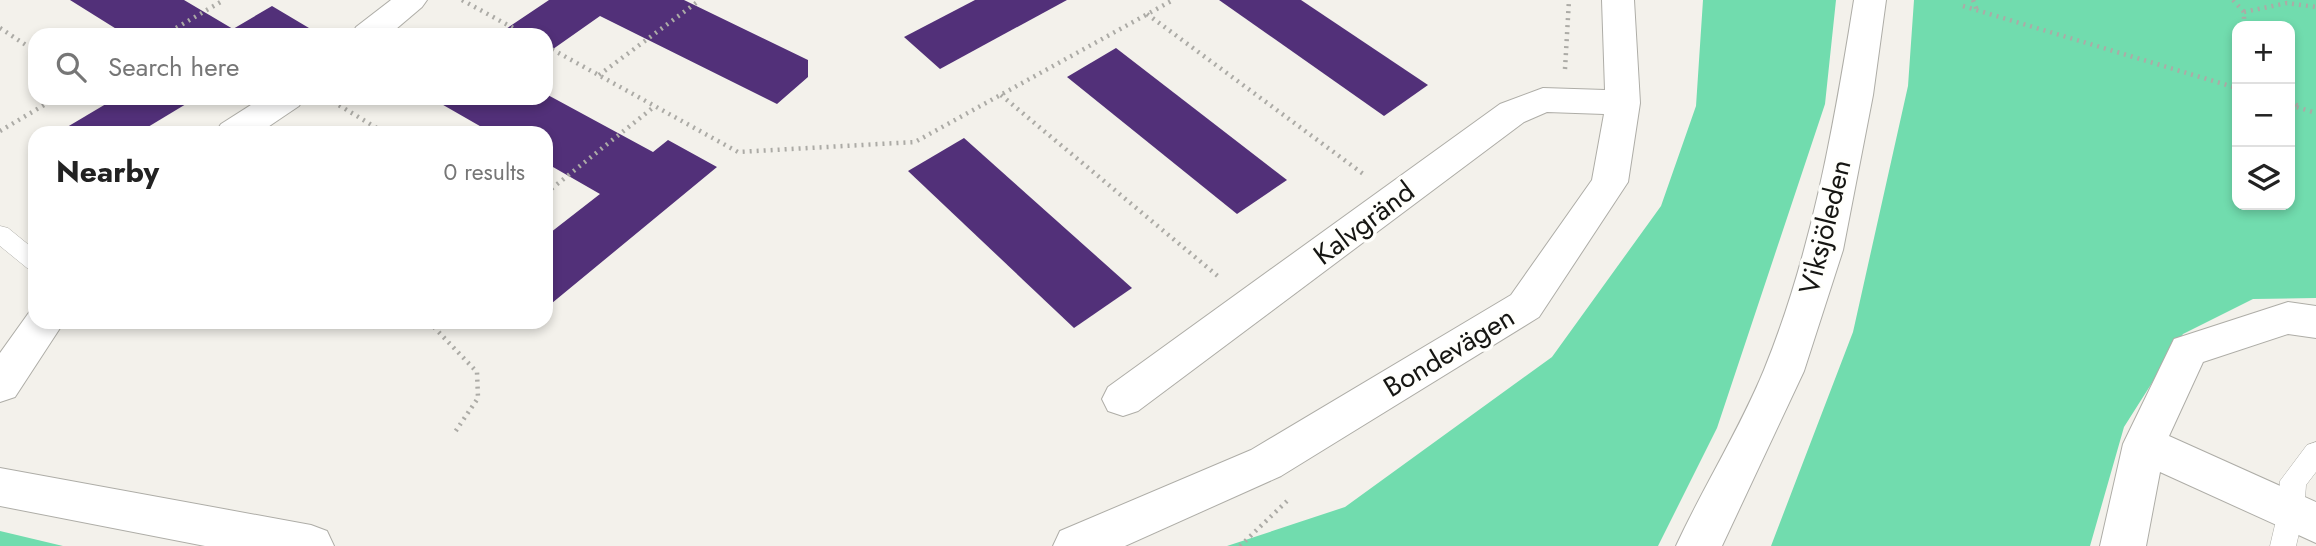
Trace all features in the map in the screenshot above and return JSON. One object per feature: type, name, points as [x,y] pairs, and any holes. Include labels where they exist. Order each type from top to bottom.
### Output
[{"type":"street","points":[[377,28],[411,0]]},
{"type":"street","name":"Bondevägen","points":[[1076,546],[1266,463],[1525,306],[1610,182],[1623,103],[1618,0]]},
{"type":"street","name":"Viksjöleden","points":[[1699,546],[1784,371],[1824,250],[1857,95],[1870,0]]},
{"type":"street","name":"Kalvgränd","points":[[1123,399],[1513,113],[1544,100],[1623,103]]},
{"type":"street","points":[[244,126],[276,105]]},
{"type":"street","points":[[2123,546],[2144,444],[2188,351],[2288,318],[2316,322]]},
{"type":"street","points":[[0,385],[39,329]]},
{"type":"street","points":[[2144,444],[2297,527]]},
{"type":"street","name":"Viksjöleden","points":[[1715,546],[1750,445]]},
{"type":"street","points":[[0,488],[311,546]]},
{"type":"lane","points":[[0,234],[28,256]]},
{"type":"lane","points":[[2297,527],[2293,481],[2316,453]]},
{"type":"path","points":[[176,28],[224,0]]},
{"type":"path","points":[[462,0],[513,28]]},
{"type":"path","points":[[599,75],[700,0]]},
{"type":"path","points":[[553,50],[738,152],[915,142],[1173,0]]},
{"type":"path","points":[[1564,99],[1569,0]]},
{"type":"path","points":[[1973,0],[1978,10]]},
{"type":"path","points":[[2233,0],[2244,12],[2244,21]]},
{"type":"path","points":[[2244,12],[2287,3],[2316,7]]},
{"type":"path","points":[[1964,6],[2232,86]]},
{"type":"path","points":[[1147,14],[1396,199]]},
{"type":"path","points":[[0,28],[28,46]]},
{"type":"path","points":[[1000,95],[1252,306]]},
{"type":"path","points":[[0,131],[44,105]]},
{"type":"path","points":[[339,105],[373,126]]},
{"type":"path","points":[[2295,105],[2316,113]]},
{"type":"path","points":[[553,187],[655,106]]},
{"type":"path","points":[[436,329],[477,372],[478,398],[453,435]]},
{"type":"path","points":[[1240,546],[1283,503]]},
{"type":"green space","points":[[1703,0],[1836,0],[1825,104],[1717,428],[1658,546],[1227,546],[1345,507],[1552,357],[1661,206],[1696,106]]},
{"type":"green space","points":[[1914,0],[2316,0],[2316,298],[2253,299],[2183,334],[2124,427],[2090,546],[1771,546],[1853,332],[1908,86]]},
{"type":"green space","points":[[0,531],[63,546],[0,546]]},
{"type":"building","points":[[70,0],[184,0],[231,28],[115,28]]},
{"type":"building","points":[[549,0],[684,0],[808,60],[808,77],[777,104],[600,16],[553,49],[553,28],[507,28]]},
{"type":"building","points":[[975,0],[1067,0],[940,69],[904,37]]},
{"type":"building","points":[[1219,0],[1301,0],[1428,85],[1384,116]]},
{"type":"building","points":[[272,6],[309,28],[235,28]]},
{"type":"building","points":[[1116,48],[1287,180],[1237,214],[1067,77]]},
{"type":"building","points":[[553,98],[653,152],[668,140],[717,167],[553,302],[553,231],[600,194],[553,167],[553,126],[480,126],[443,105],[553,105]]},
{"type":"building","points":[[104,105],[184,105],[150,126],[69,126]]},
{"type":"building","points":[[964,138],[1132,288],[1074,328],[908,171]]}]
